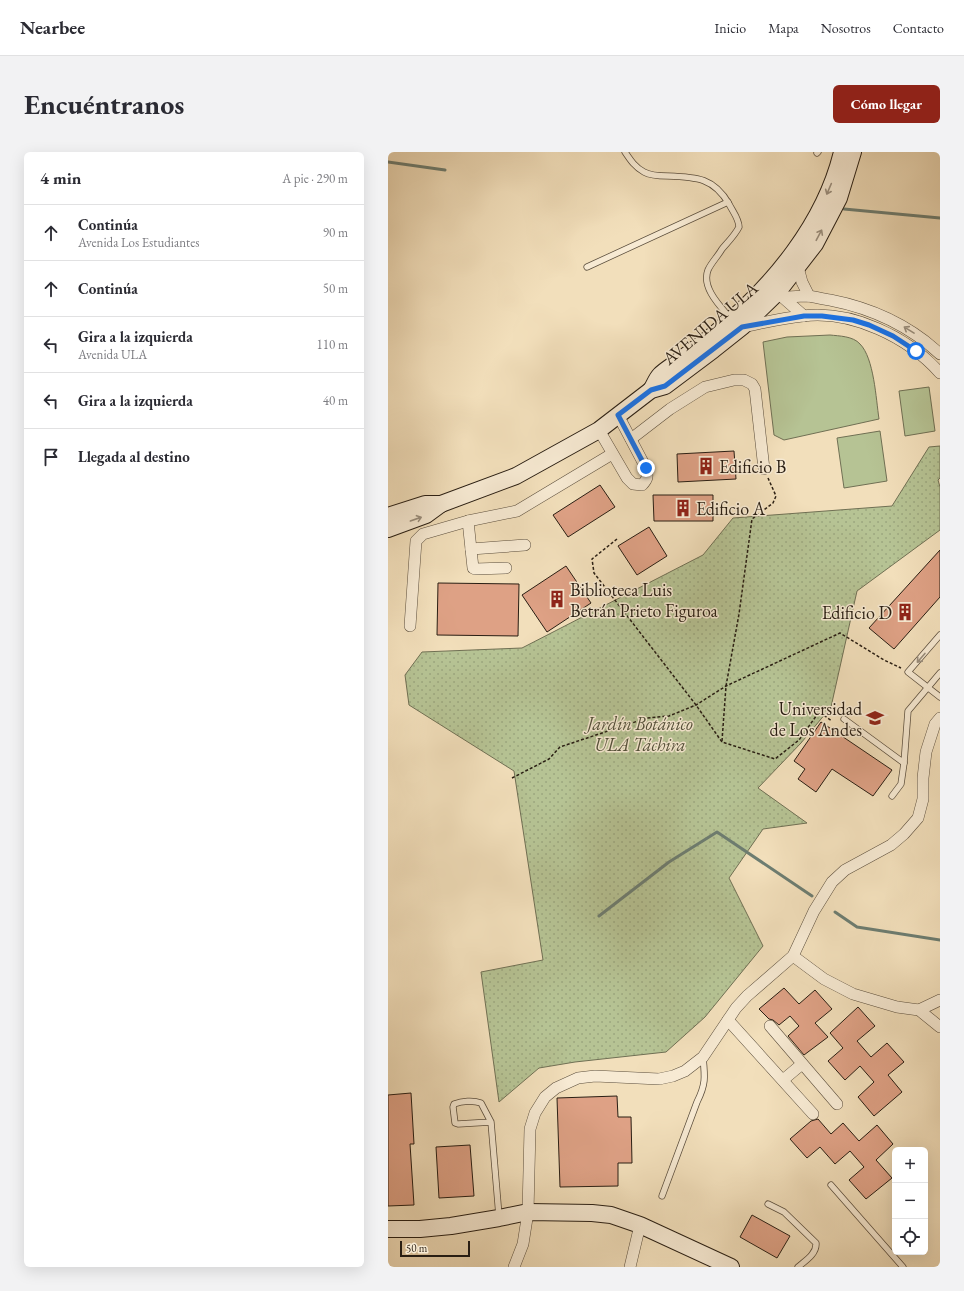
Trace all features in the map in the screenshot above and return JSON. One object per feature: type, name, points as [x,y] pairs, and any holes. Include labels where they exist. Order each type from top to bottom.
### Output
[{"type":"street","name":"AVENIDA ULA","points":[[776,292],[815,218],[836,173],[842,152]]},
{"type":"street","name":"AVENIDA ULA","points":[[388,529],[426,515],[441,504],[516,476],[599,430],[651,390],[660,375],[737,323],[776,292],[798,267],[814,244],[839,198],[853,152]]},
{"type":"street","points":[[798,267],[802,282],[809,296]]},
{"type":"street","points":[[776,292],[809,296],[848,304],[872,311],[906,328],[929,344],[940,354]]},
{"type":"street","points":[[776,292],[804,316]]},
{"type":"street","points":[[737,323],[804,316],[822,316],[853,320],[869,325],[893,336],[928,360],[940,373]]},
{"type":"street","points":[[631,439],[670,409],[705,386],[734,380],[744,380],[752,384],[755,389],[764,469]]},
{"type":"street","points":[[599,430],[626,478],[633,484],[642,485],[647,480],[648,474],[618,415]]},
{"type":"street","points":[[410,626],[416,540],[423,534],[468,521],[517,511],[612,454]]},
{"type":"street","name":"AVENIDA ULA","points":[[388,516],[425,504],[441,504]]},
{"type":"street","points":[[468,521],[473,566],[475,569],[506,568]]},
{"type":"street","points":[[472,549],[525,545]]},
{"type":"street","points":[[514,1267],[523,1244],[528,1212],[530,1129],[535,1113],[545,1097],[556,1088],[578,1078],[595,1076],[659,1079],[673,1076],[685,1071],[703,1057],[713,1040],[736,1008],[747,996],[793,956],[814,911],[832,882],[845,870],[891,845],[904,834],[918,818],[923,799],[923,778],[926,752],[935,724],[940,718]]},
{"type":"street","points":[[793,956],[824,979],[853,994],[897,1007],[919,1010],[940,1027]]},
{"type":"street","points":[[919,1010],[940,1000]]},
{"type":"street","points":[[728,1020],[813,1114]]},
{"type":"street","points":[[770,1026],[837,1104]]},
{"type":"street","points":[[783,1080],[802,1064]]},
{"type":"street","points":[[388,1229],[420,1229],[499,1218],[528,1212],[592,1213],[611,1215],[640,1225],[731,1267]]},
{"type":"street","points":[[630,1267],[640,1225]]},
{"type":"lane","points":[[626,152],[633,164],[645,173],[660,176],[686,176],[710,182],[719,190],[728,202],[739,221],[739,227],[708,270],[706,278],[709,288],[718,304],[737,323]]},
{"type":"lane","points":[[587,267],[728,202]]},
{"type":"lane","points":[[940,635],[908,672],[940,697]]},
{"type":"lane","points":[[892,796],[901,784],[908,711],[940,673]]},
{"type":"lane","points":[[844,719],[904,763]]},
{"type":"lane","points":[[662,1196],[703,1089],[705,1079],[703,1057]]},
{"type":"lane","points":[[491,1122],[455,1123],[454,1104],[458,1102],[476,1101],[481,1103],[491,1122],[499,1218]]},
{"type":"lane","points":[[830,1185],[903,1267]]},
{"type":"lane","points":[[768,1204],[784,1212],[816,1243],[817,1249],[798,1267]]},
{"type":"path","points":[[722,742],[726,686],[739,614],[752,519],[773,503],[776,496],[764,469]]},
{"type":"path","points":[[617,539],[592,559],[594,573],[696,705],[722,742],[775,759],[799,740],[819,712],[832,721]]},
{"type":"path","points":[[512,778],[549,759],[560,747],[647,718],[669,716],[696,705],[726,686],[840,633],[884,660],[908,672]]},
{"type":"green space","points":[[830,335],[854,339],[865,350],[874,379],[879,419],[784,440],[774,435],[763,342],[787,337]]},
{"type":"green space","points":[[929,387],[935,431],[905,436],[899,391]]},
{"type":"green space","points":[[880,431],[887,481],[844,488],[837,438]]},
{"type":"green space","name":"Jardín Botánico ULA Táchira","points":[[940,446],[940,478],[938,480],[940,487],[940,530],[857,591],[831,707],[801,743],[758,788],[807,823],[763,829],[729,878],[763,946],[705,1017],[666,1052],[575,1062],[539,1068],[499,1102],[481,972],[543,960],[514,771],[409,705],[405,675],[422,652],[522,648],[703,555],[733,518],[892,506],[929,447]]},
{"type":"building","name":"Edificio B","points":[[734,451],[736,479],[678,482],[677,454]]},
{"type":"building","points":[[600,485],[615,507],[568,537],[553,515]]},
{"type":"building","name":"Edificio A","points":[[653,495],[713,495],[713,521],[654,521]]},
{"type":"building","points":[[649,527],[667,556],[637,575],[618,546]]},
{"type":"building","name":"Edificio D","points":[[940,550],[940,597],[894,649],[869,628]]},
{"type":"building","name":"Biblioteca Luis Betrán Prieto Figuroa","points":[[566,566],[591,603],[547,632],[522,595]]},
{"type":"building","points":[[438,583],[519,584],[518,636],[437,635]]},
{"type":"building","points":[[821,722],[892,770],[873,796],[832,769],[816,792],[798,779],[805,769],[794,761]]},
{"type":"building","points":[[784,988],[799,1004],[815,990],[832,1009],[815,1023],[828,1037],[804,1055],[788,1036],[799,1026],[790,1016],[779,1025],[773,1020],[769,1019],[759,1009]]},
{"type":"building","points":[[858,1007],[875,1026],[857,1041],[871,1057],[887,1043],[904,1062],[888,1075],[902,1092],[874,1116],[858,1097],[874,1082],[860,1066],[845,1080],[828,1061],[843,1048],[830,1033]]},
{"type":"building","points":[[411,1093],[414,1144],[410,1144],[414,1205],[388,1206],[388,1095]]},
{"type":"building","points":[[617,1096],[618,1117],[631,1117],[632,1163],[618,1163],[618,1186],[560,1187],[557,1098]]},
{"type":"building","points":[[818,1119],[831,1134],[843,1123],[859,1141],[877,1125],[893,1144],[876,1160],[892,1178],[866,1199],[849,1180],[864,1167],[850,1151],[835,1164],[820,1147],[807,1158],[790,1139],[811,1121]]},
{"type":"building","points":[[470,1145],[474,1196],[439,1198],[436,1147]]},
{"type":"building","points":[[752,1215],[790,1236],[777,1258],[740,1237]]},
{"type":"waterway","points":[[388,162],[445,170]]},
{"type":"waterway","points":[[844,209],[940,218]]},
{"type":"waterway","points":[[599,916],[669,862],[717,832],[812,896]]},
{"type":"waterway","points":[[835,912],[857,927],[940,940]]},
{"type":"place","name":"Edificio B","points":[[706,466]]},
{"type":"place","name":"Edificio A","points":[[683,508]]},
{"type":"place","name":"Biblioteca Luis Betrán Prieto Figuroa","points":[[557,599]]},
{"type":"place","name":"Edificio D","points":[[905,612]]},
{"type":"place","name":"Universidad de Los Andes","points":[[875,718]]},
{"type":"route","points":[[646,468],[618,415],[651,390],[665,386],[742,327],[804,316],[822,316],[853,320],[869,325],[893,336],[916,351]]}]
